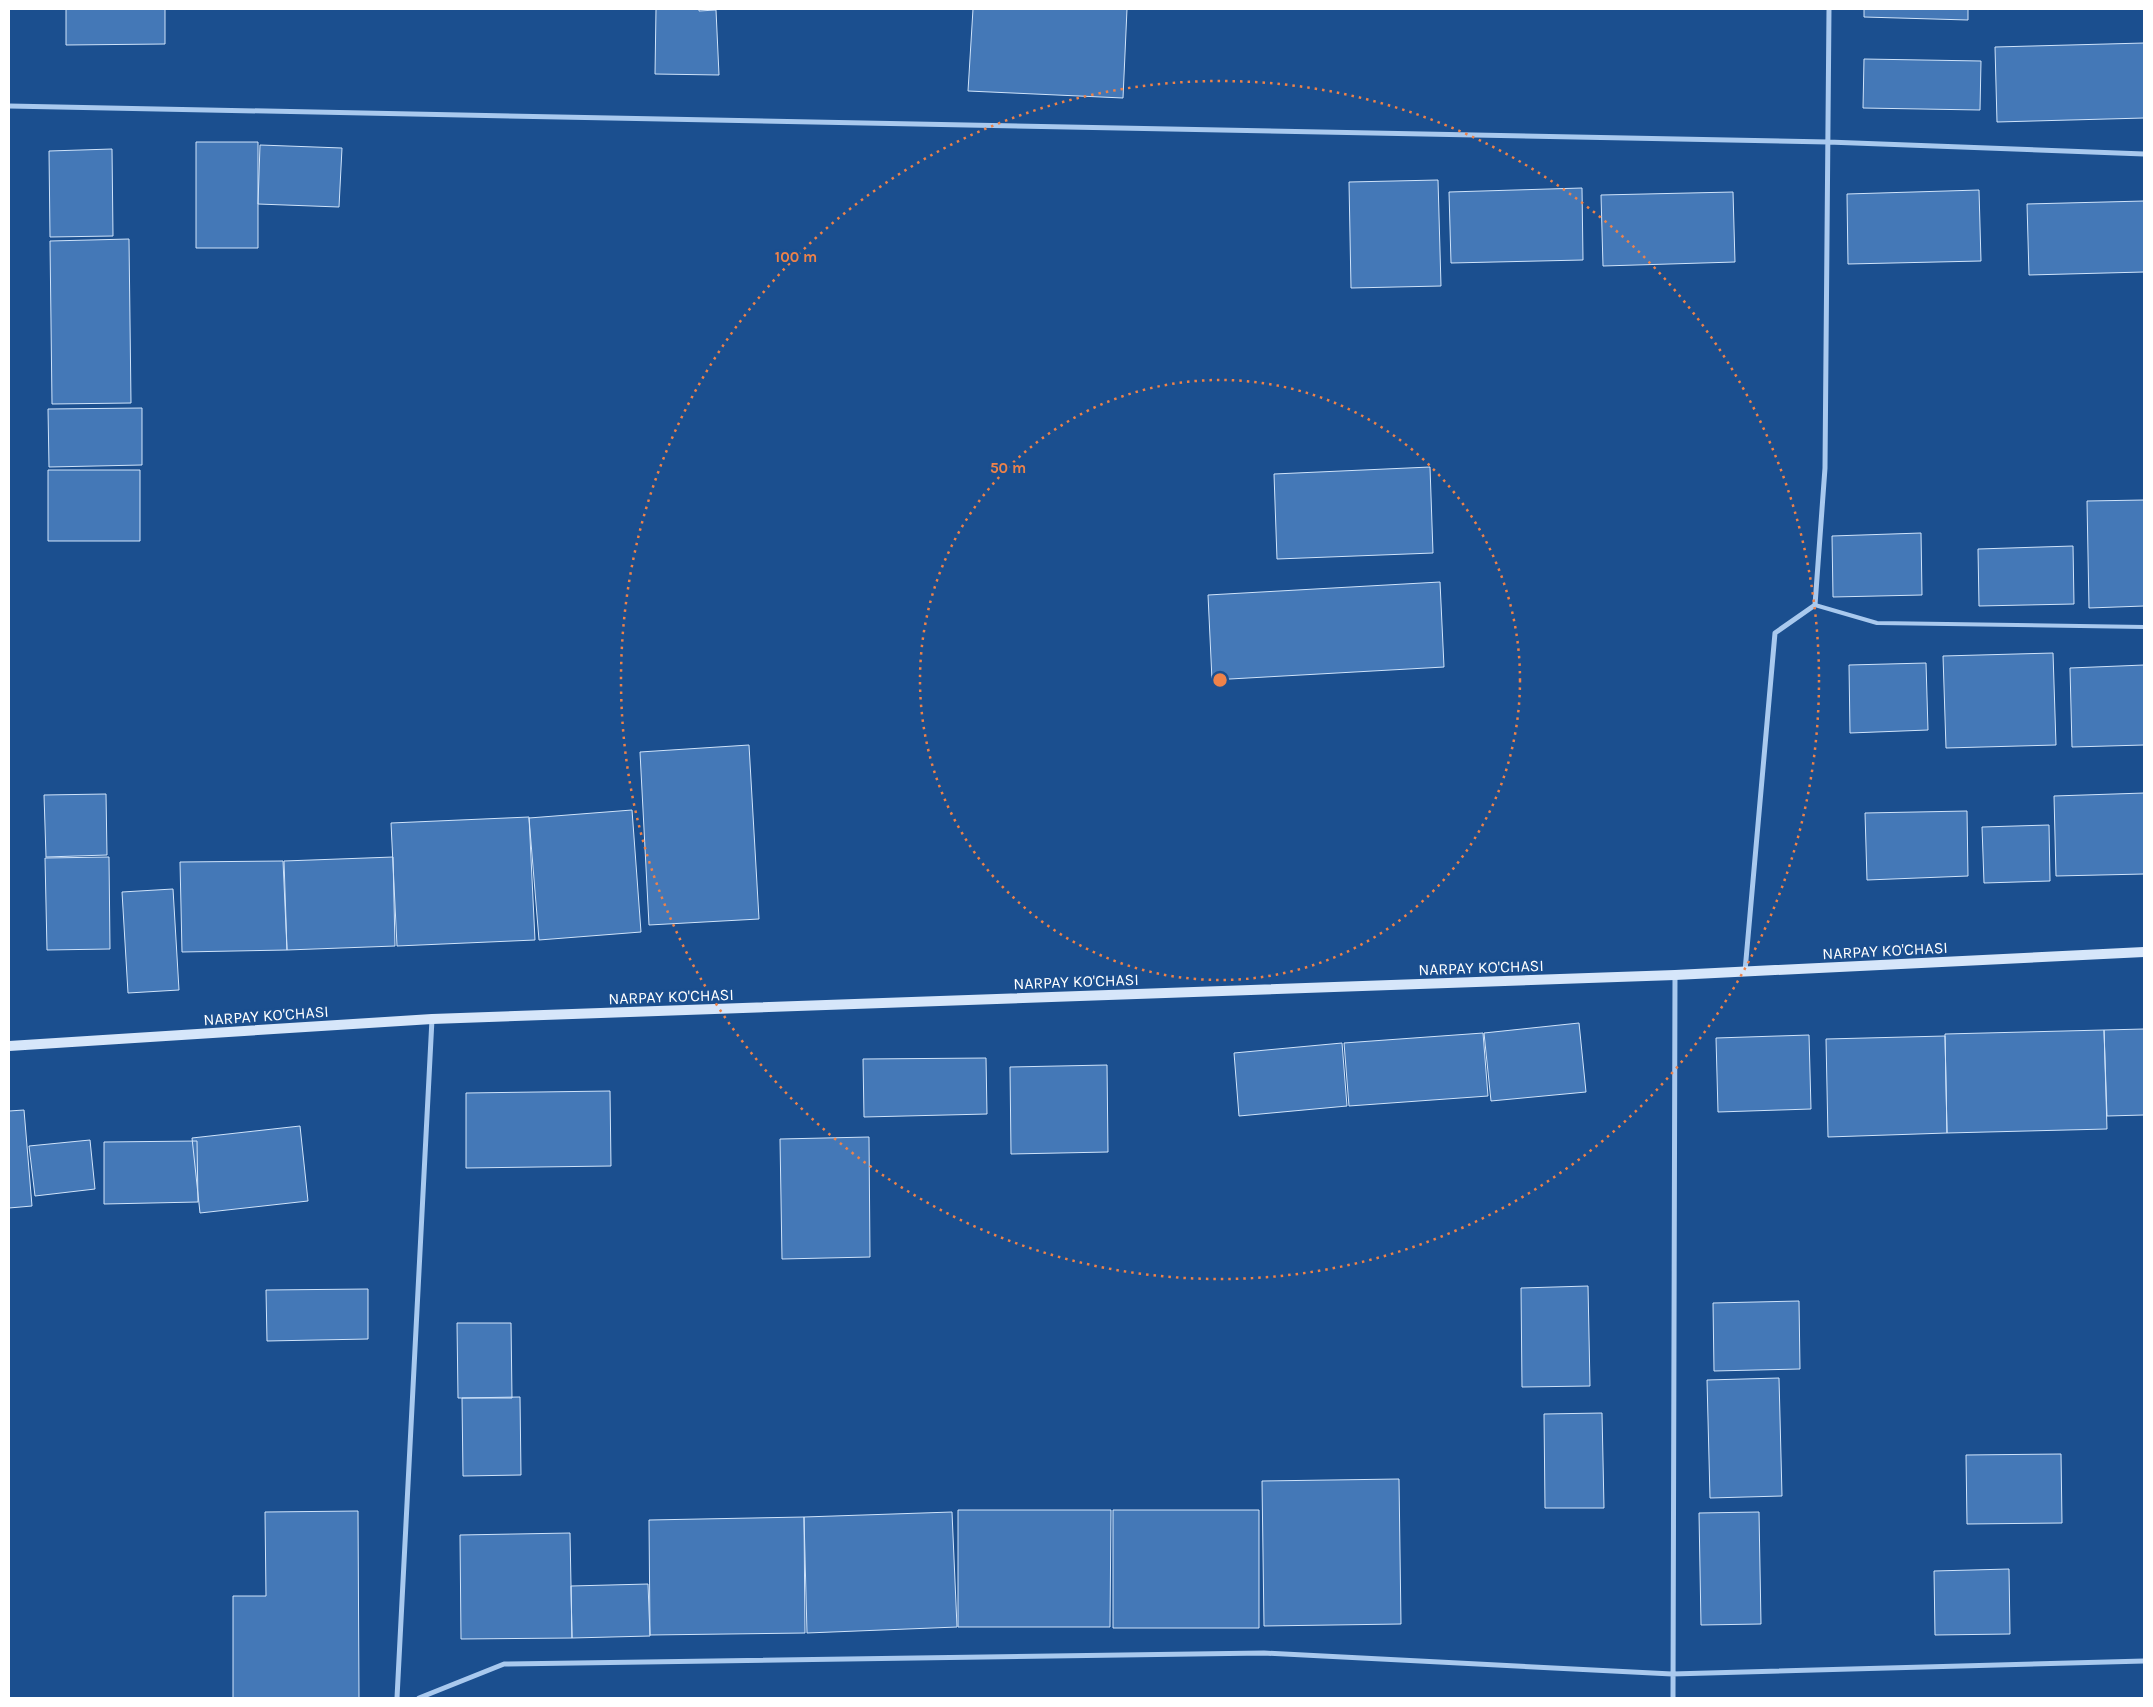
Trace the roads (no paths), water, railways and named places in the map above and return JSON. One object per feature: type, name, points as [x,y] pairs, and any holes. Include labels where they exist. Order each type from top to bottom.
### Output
[{"type":"main road","name":"NARPAY KO'CHASI","points":[[9,1046],[432,1019],[1675,975],[2144,952]]},
{"type":"street","points":[[1745,972],[1775,633],[1815,605],[1825,468],[1829,9]]},
{"type":"street","points":[[9,106],[1828,142],[2144,154]]},
{"type":"street","points":[[1673,1698],[1675,975]]},
{"type":"street","points":[[397,1698],[432,1019]]},
{"type":"street","points":[[419,1698],[504,1664],[1264,1653],[1672,1674],[2144,1661]]},
{"type":"lane","points":[[1815,605],[1877,623],[2144,627]]}]
